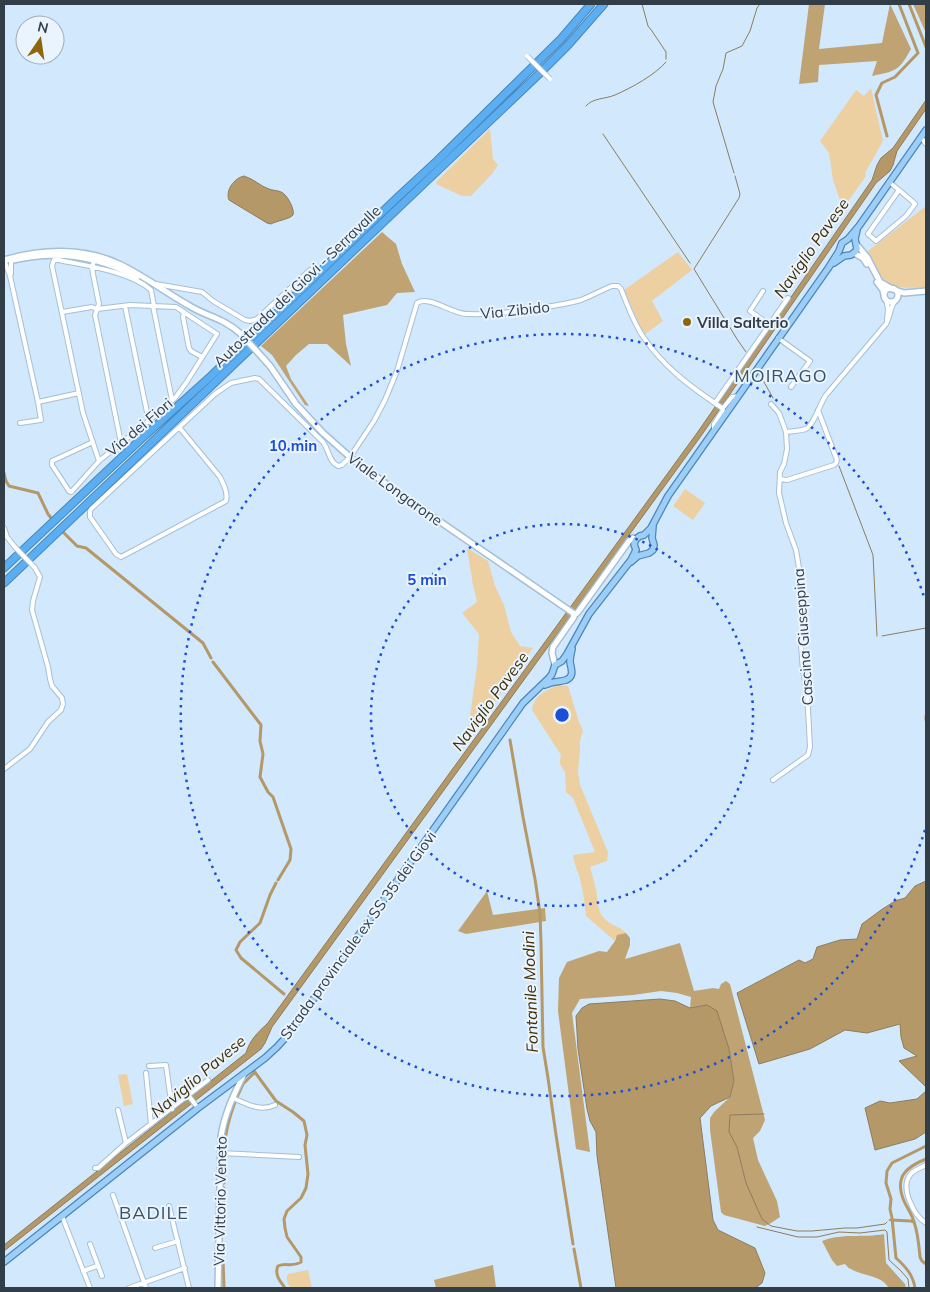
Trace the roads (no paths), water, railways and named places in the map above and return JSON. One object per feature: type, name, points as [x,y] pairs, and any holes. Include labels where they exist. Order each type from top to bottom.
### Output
[{"type":"highway","name":"Autostrada dei Giovi - Serravalle","points":[[4,568],[211,376],[390,203],[437,161],[555,45],[591,4]]},
{"type":"highway","name":"Autostrada dei Giovi - Serravalle","points":[[4,583],[538,75],[568,45],[604,4]]},
{"type":"main road","points":[[564,680],[556,677],[556,665],[552,649],[574,617],[573,613],[577,614],[629,540],[644,535],[654,524],[668,496],[714,429],[829,267],[844,241],[859,226],[926,130]]},
{"type":"main road","points":[[829,267],[839,259],[854,253],[857,249],[856,235],[859,226]]},
{"type":"main road","points":[[848,239],[852,240],[865,254],[880,282],[900,292],[926,291]]},
{"type":"main road","points":[[841,248],[847,255]]},
{"type":"main road","points":[[854,253],[865,260],[883,290],[885,297],[891,302],[907,293]]},
{"type":"main road","name":"Viale Longarone","points":[[6,261],[54,255],[95,258],[153,285],[192,307],[232,326],[270,366],[296,404],[323,433],[350,457],[394,490],[573,613]]},
{"type":"main road","points":[[885,297],[887,290],[894,290],[898,294],[896,300]]},
{"type":"main road","points":[[644,535],[652,538],[654,524]]},
{"type":"main road","name":"Strada provinciale ex SS 35 dei Giovi","points":[[626,567],[638,556],[649,554],[654,545],[652,538]]},
{"type":"main road","points":[[636,539],[634,544],[636,550],[642,554]]},
{"type":"main road","name":"Strada provinciale ex SS 35 dei Giovi","points":[[4,1262],[196,1106],[244,1074],[274,1050],[288,1035],[523,703],[550,677],[556,665],[567,654],[589,614],[626,567],[636,550]]},
{"type":"main road","name":"Strada provinciale ex SS 35 dei Giovi","points":[[539,688],[553,682],[568,679],[571,676],[573,670],[570,659],[573,643]]},
{"type":"main road","points":[[556,665],[567,662],[572,666]]},
{"type":"main road","name":"Via Vittorio Veneto","points":[[219,1287],[221,1137],[235,1091],[244,1074]]},
{"type":"main road","points":[[228,1085],[235,1091]]},
{"type":"street","points":[[527,56],[550,79]]},
{"type":"street","points":[[921,137],[926,144]]},
{"type":"street","points":[[889,182],[899,190],[915,204],[906,216],[876,241],[868,234],[899,190]]},
{"type":"street","points":[[95,258],[92,267],[99,302],[94,315],[121,443]]},
{"type":"street","points":[[99,460],[78,393],[52,266],[54,260],[122,275],[142,283],[151,290],[172,400]]},
{"type":"street","points":[[6,261],[41,420],[20,423]]},
{"type":"street","points":[[153,285],[202,292],[227,310],[250,321],[257,319],[310,270]]},
{"type":"street","name":"Via Zibido","points":[[350,457],[374,421],[385,400],[397,371],[417,304],[422,300],[458,313],[495,314],[568,303],[612,286],[618,286],[642,335],[653,349],[678,376],[722,408]]},
{"type":"street","points":[[763,291],[750,311],[770,325]]},
{"type":"street","points":[[885,297],[888,309],[886,324]]},
{"type":"street","points":[[715,403],[788,298]]},
{"type":"street","points":[[771,404],[779,414],[786,432],[806,429],[811,424],[822,400],[886,324],[892,305],[896,300]]},
{"type":"street","points":[[62,312],[92,307],[97,309],[125,306],[176,307],[184,312],[183,317],[189,348],[202,358]]},
{"type":"street","points":[[125,306],[149,422]]},
{"type":"street","name":"Via dei Fiori","points":[[92,442],[52,461],[52,465],[71,492],[99,460],[149,422],[172,400],[186,383],[217,335],[184,312]]},
{"type":"street","points":[[778,338],[810,361],[791,387]]},
{"type":"street","points":[[179,427],[220,478],[224,486],[226,501],[124,556],[118,556],[90,517],[90,511],[179,427],[211,397],[230,383],[255,378],[259,380],[324,442],[335,464],[338,466],[342,465],[350,457]]},
{"type":"street","points":[[38,402],[78,393]]},
{"type":"street","points":[[714,429],[714,424],[722,408],[732,397],[738,396]]},
{"type":"street","points":[[780,479],[787,480],[836,463],[837,460],[818,410]]},
{"type":"street","name":"Cascina Giuseppina","points":[[773,780],[808,755],[810,747],[807,691],[801,645],[804,626],[802,586],[796,550],[786,523],[779,493],[780,472],[787,449],[786,432]]},
{"type":"street","points":[[4,528],[7,537],[35,568],[40,577],[35,589],[32,610],[52,686],[62,698],[63,704],[61,710],[48,722],[30,749],[4,769]]},
{"type":"street","points":[[149,1066],[166,1065],[172,1108]]},
{"type":"street","points":[[146,1073],[151,1124]]},
{"type":"street","points":[[95,1168],[98,1168],[126,1143],[208,1080]]},
{"type":"street","points":[[188,1096],[196,1106]]},
{"type":"street","points":[[233,1098],[260,1108],[269,1108],[275,1105]]},
{"type":"street","points":[[118,1110],[126,1143]]},
{"type":"street","points":[[220,1153],[299,1157]]},
{"type":"street","points":[[926,1165],[911,1173],[906,1183],[913,1209],[926,1224]]},
{"type":"street","points":[[112,1195],[146,1288]]},
{"type":"street","points":[[169,1206],[189,1288]]},
{"type":"street","points":[[62,1216],[90,1288]]},
{"type":"street","points":[[155,1248],[178,1240]]},
{"type":"street","points":[[90,1244],[102,1276]]},
{"type":"street","points":[[83,1271],[98,1266]]},
{"type":"street","points":[[129,1288],[184,1268]]},
{"type":"waterway","points":[[642,4],[648,26],[666,52],[666,59]]},
{"type":"waterway","points":[[734,173],[713,102],[726,53],[742,46],[760,4]]},
{"type":"waterway","points":[[887,136],[876,95],[882,83],[895,77],[918,53],[899,4]]},
{"type":"waterway","points":[[909,4],[926,47]]},
{"type":"waterway","points":[[586,106],[592,101],[615,95],[635,85],[656,72],[666,62]]},
{"type":"waterway","points":[[603,134],[690,263]]},
{"type":"waterway","points":[[735,176],[740,194],[739,198],[694,269],[746,352]]},
{"type":"waterway","points":[[760,375],[773,398]]},
{"type":"waterway","points":[[839,466],[873,555],[877,636]]},
{"type":"waterway","points":[[4,473],[9,486],[38,493],[51,518]]},
{"type":"waterway","points":[[62,531],[77,546],[86,548],[203,643],[211,658]]},
{"type":"waterway","points":[[882,636],[926,628]]},
{"type":"waterway","points":[[213,662],[261,725],[260,741],[263,754],[260,777],[273,797],[291,849],[290,860],[278,880]]},
{"type":"waterway","name":"Fontanile Modini","points":[[510,740],[540,913],[543,1047],[573,1244]]},
{"type":"waterway","points":[[276,883],[260,923],[240,942],[236,950],[241,958],[284,994]]},
{"type":"waterway","points":[[254,1071],[276,1101],[304,1121],[307,1135],[305,1145],[308,1174],[306,1188],[301,1198],[287,1211],[284,1219],[287,1237],[301,1257],[301,1262],[294,1265],[278,1266],[277,1275],[285,1288]]},
{"type":"waterway","points":[[237,1097],[243,1084],[255,1072]]},
{"type":"waterway","points":[[224,1150],[225,1138],[235,1102]]},
{"type":"waterway","points":[[764,1114],[730,1115],[729,1132],[737,1147],[746,1183],[762,1219],[771,1226],[797,1231],[857,1228],[885,1224],[887,1222]]},
{"type":"waterway","points":[[915,1288],[913,1279],[896,1258],[890,1209],[891,1199],[886,1183],[887,1171],[892,1163],[926,1146]]},
{"type":"waterway","points":[[224,1156],[224,1171]]},
{"type":"waterway","points":[[926,1159],[908,1169],[901,1179],[900,1185],[901,1193],[915,1226],[920,1257],[926,1264]]},
{"type":"waterway","points":[[224,1175],[224,1183]]},
{"type":"waterway","points":[[223,1214],[224,1188]]},
{"type":"waterway","points":[[891,1220],[914,1222]]},
{"type":"waterway","points":[[757,1227],[798,1237],[817,1237],[839,1232],[860,1233],[885,1230],[887,1232],[889,1260],[908,1279],[909,1288]]},
{"type":"waterway","name":"Fontanile Modini","points":[[574,1249],[581,1288]]},
{"type":"waterway","points":[[223,1260],[224,1287]]},
{"type":"place","name":"Villa Salterio","points":[[687,322]]},
{"type":"district","name":"MOIRAGO","points":[[781,375]]},
{"type":"district","name":"BADILE","points":[[154,1212]]},
{"type":"water label","name":"Naviglio Pavese","points":[[811,248]]},
{"type":"water label","name":"Naviglio Pavese","points":[[490,701]]},
{"type":"water label","name":"Naviglio Pavese","points":[[198,1076]]}]
